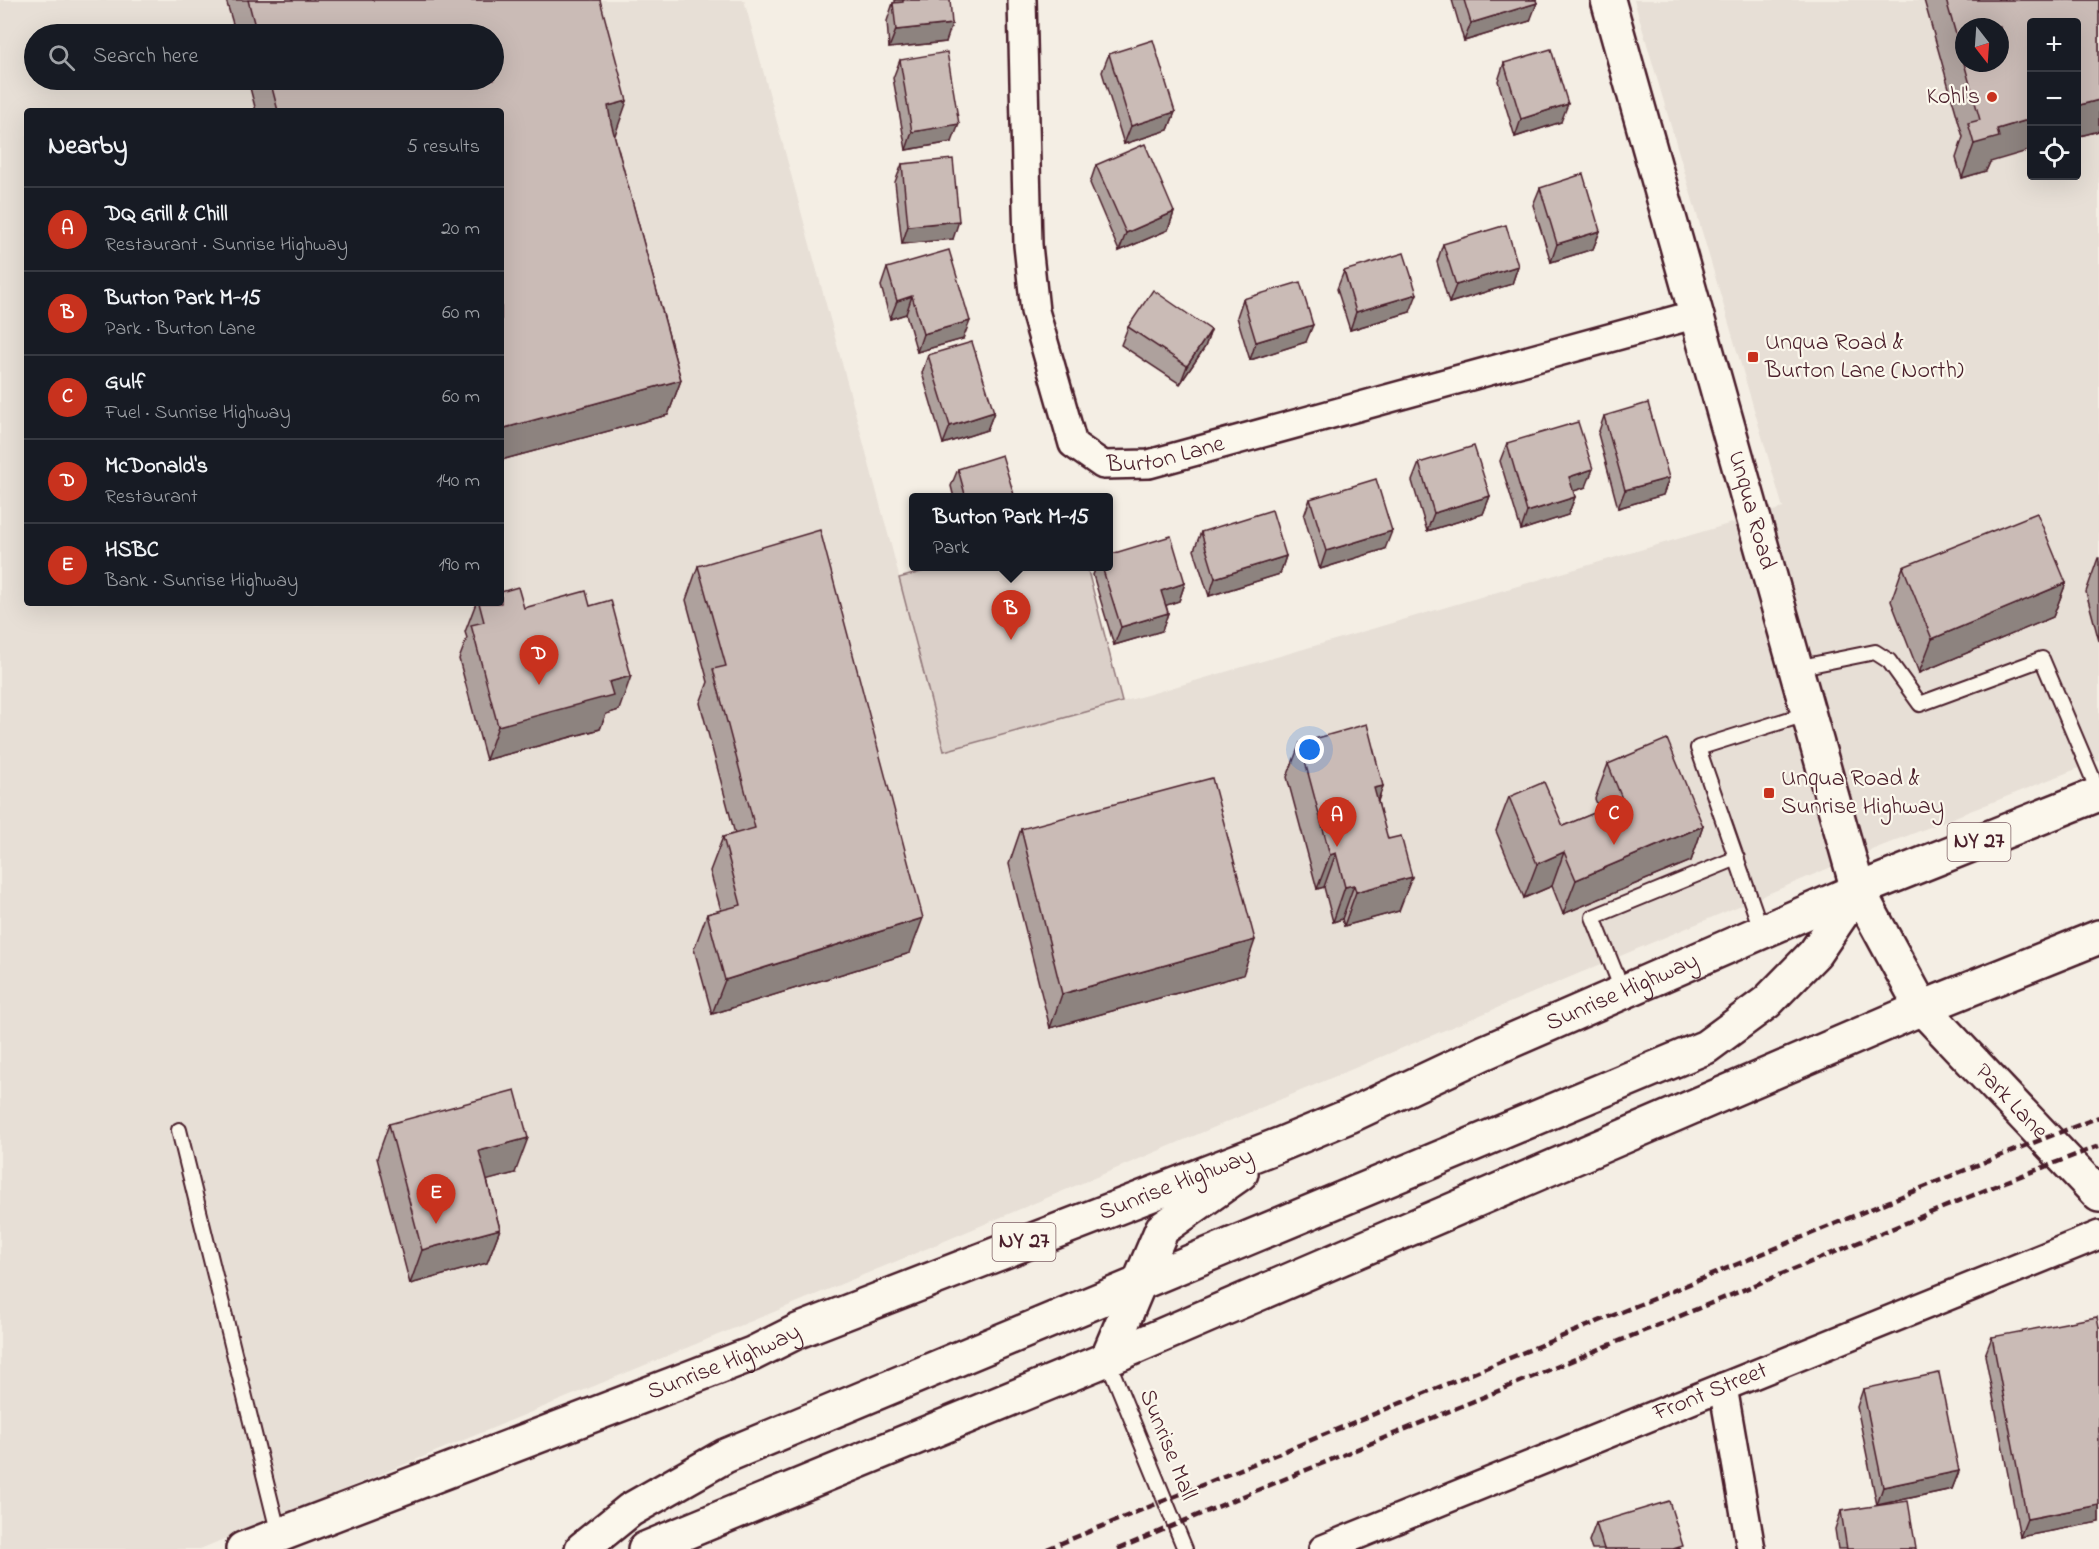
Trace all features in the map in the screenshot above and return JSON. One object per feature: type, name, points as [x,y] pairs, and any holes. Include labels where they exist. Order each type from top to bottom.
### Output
[{"type":"main road","name":"Unqua Road","points":[[1608,0],[1858,890],[1922,1008]]},
{"type":"main road","name":"Sunrise Highway","points":[[243,1549],[282,1544],[741,1358],[798,1331],[1279,1145],[1350,1116],[1484,1053],[1858,890],[2099,794]]},
{"type":"main road","points":[[582,1549],[630,1510],[725,1456],[1706,1047],[1767,1002],[1815,953],[1858,890]]},
{"type":"main road","points":[[645,1549],[1107,1359],[1922,1008],[2099,937]]},
{"type":"main road","name":"Park Lane","points":[[1922,1008],[2099,1195]]},
{"type":"main road","points":[[1107,1359],[1162,1229],[1279,1145]]},
{"type":"street","name":"Burton Lane","points":[[1022,0],[1028,245],[1035,311],[1073,444],[1103,465],[1149,464],[1697,314]]},
{"type":"street","name":"Front Street","points":[[1323,1549],[2099,1235]]},
{"type":"street","points":[[1723,1387],[1751,1549]]},
{"type":"lane","points":[[1796,668],[1875,652],[1889,661],[1920,704],[2042,659],[2099,794]]},
{"type":"lane","points":[[1762,932],[1698,748],[1809,713]]},
{"type":"lane","points":[[1623,992],[1593,916],[1737,858]]},
{"type":"lane","points":[[179,1130],[282,1544]]},
{"type":"lane","name":"Sunrise Mall","points":[[1107,1359],[1185,1549]]},
{"type":"shaded area","points":[[0,0],[744,0],[944,751],[1147,695],[1783,508],[1634,0],[2099,0],[2099,760],[1874,849],[909,1256],[200,1549],[0,1549]]},
{"type":"shaded area","points":[[924,571],[1088,571],[1122,702],[944,751],[899,578]]},
{"type":"building","points":[[248,0],[600,0],[627,101],[608,106],[611,123],[681,380],[504,428],[504,108],[277,108],[273,90],[504,90],[504,24],[254,24]]},
{"type":"building","points":[[903,0],[950,0],[952,24],[896,30],[893,3],[903,2]]},
{"type":"building","points":[[1464,0],[1536,0],[1537,3],[1471,23]]},
{"type":"building","points":[[1946,0],[2099,0],[2099,100],[2081,105],[2081,18],[2027,18],[2027,120],[1997,129],[1999,137],[1974,144],[1968,123],[1980,120],[1967,72],[2009,72],[2009,18],[1955,18],[1955,31]]},
{"type":"building","points":[[1153,40],[1175,112],[1131,126],[1109,54]]},
{"type":"building","points":[[1551,49],[1568,104],[1521,119],[1504,63]]},
{"type":"building","points":[[947,52],[959,124],[912,132],[900,60]]},
{"type":"building","points":[[1145,144],[1174,212],[1126,233],[1096,165]]},
{"type":"building","points":[[953,159],[959,221],[908,226],[902,164]]},
{"type":"building","points":[[1583,174],[1600,231],[1557,244],[1540,188]]},
{"type":"building","points":[[1506,225],[1518,266],[1456,285],[1443,244]]},
{"type":"building","points":[[949,250],[970,321],[923,334],[912,296],[897,301],[887,268]]},
{"type":"building","points":[[1404,253],[1417,294],[1356,312],[1344,271]]},
{"type":"building","points":[[1300,282],[1313,325],[1256,342],[1243,299]]},
{"type":"building","points":[[1153,290],[1211,330],[1187,366],[1128,327]]},
{"type":"building","points":[[972,342],[994,412],[950,426],[928,355]]},
{"type":"building","points":[[1648,403],[1669,478],[1625,490],[1604,416]]},
{"type":"building","points":[[1578,422],[1593,469],[1569,477],[1575,497],[1527,512],[1507,443]]},
{"type":"building","points":[[1474,446],[1490,496],[1434,513],[1419,463]]},
{"type":"building","points":[[1002,455],[1013,493],[965,493],[958,469]]},
{"type":"building","points":[[1376,479],[1392,531],[1326,551],[1310,499]]},
{"type":"building","points":[[1272,510],[1286,556],[1215,578],[1201,532]]},
{"type":"building","points":[[2037,513],[2066,583],[1932,639],[1903,567]]},
{"type":"building","points":[[820,530],[923,918],[725,980],[707,914],[741,905],[723,837],[755,828],[713,669],[726,666],[698,566]]},
{"type":"building","points":[[1171,536],[1185,583],[1161,591],[1168,613],[1121,627],[1103,571],[1113,571],[1113,553]]},
{"type":"building","points":[[518,587],[524,608],[586,591],[590,606],[611,600],[631,676],[609,682],[613,695],[498,726],[471,625],[484,622],[480,606],[504,606],[504,591]]},
{"type":"building","points":[[1367,724],[1383,786],[1374,788],[1388,839],[1401,836],[1412,877],[1356,892],[1354,885],[1345,887],[1336,853],[1330,855],[1300,743]]},
{"type":"building","points":[[1667,739],[1703,826],[1576,880],[1564,852],[1537,864],[1509,797],[1544,782],[1563,826],[1623,801],[1608,764]]},
{"type":"building","points":[[1212,778],[1255,940],[1062,994],[1021,829]]},
{"type":"building","points":[[515,1090],[528,1138],[479,1151],[500,1229],[422,1250],[389,1124]]},
{"type":"building","points":[[2097,1317],[2099,1328],[2099,1505],[2027,1519],[1992,1337]]},
{"type":"building","points":[[1939,1373],[1959,1471],[1883,1487],[1863,1389]]},
{"type":"building","points":[[1669,1501],[1683,1546],[1673,1549],[1604,1549],[1596,1523]]},
{"type":"building","points":[[1908,1501],[1916,1549],[1847,1549],[1841,1511]]},
{"type":"railway","points":[[1047,1549],[1987,1161],[2099,1117]]},
{"type":"railway","points":[[1118,1549],[2005,1182],[2099,1146]]},
{"type":"place","name":"Kohl's","points":[[1992,97]]},
{"type":"place","name":"Unqua Road & Burton Lane (North)","points":[[1753,357]]},
{"type":"place","name":"Burton Park M-15","points":[[1011,640]]},
{"type":"place","name":"McDonald's","points":[[539,685]]},
{"type":"place","name":"Unqua Road & Sunrise Highway","points":[[1769,793]]},
{"type":"place","name":"Gulf","points":[[1614,845]]},
{"type":"place","name":"DQ Grill & Chill","points":[[1337,847]]},
{"type":"place","name":"HSBC","points":[[436,1224]]}]
